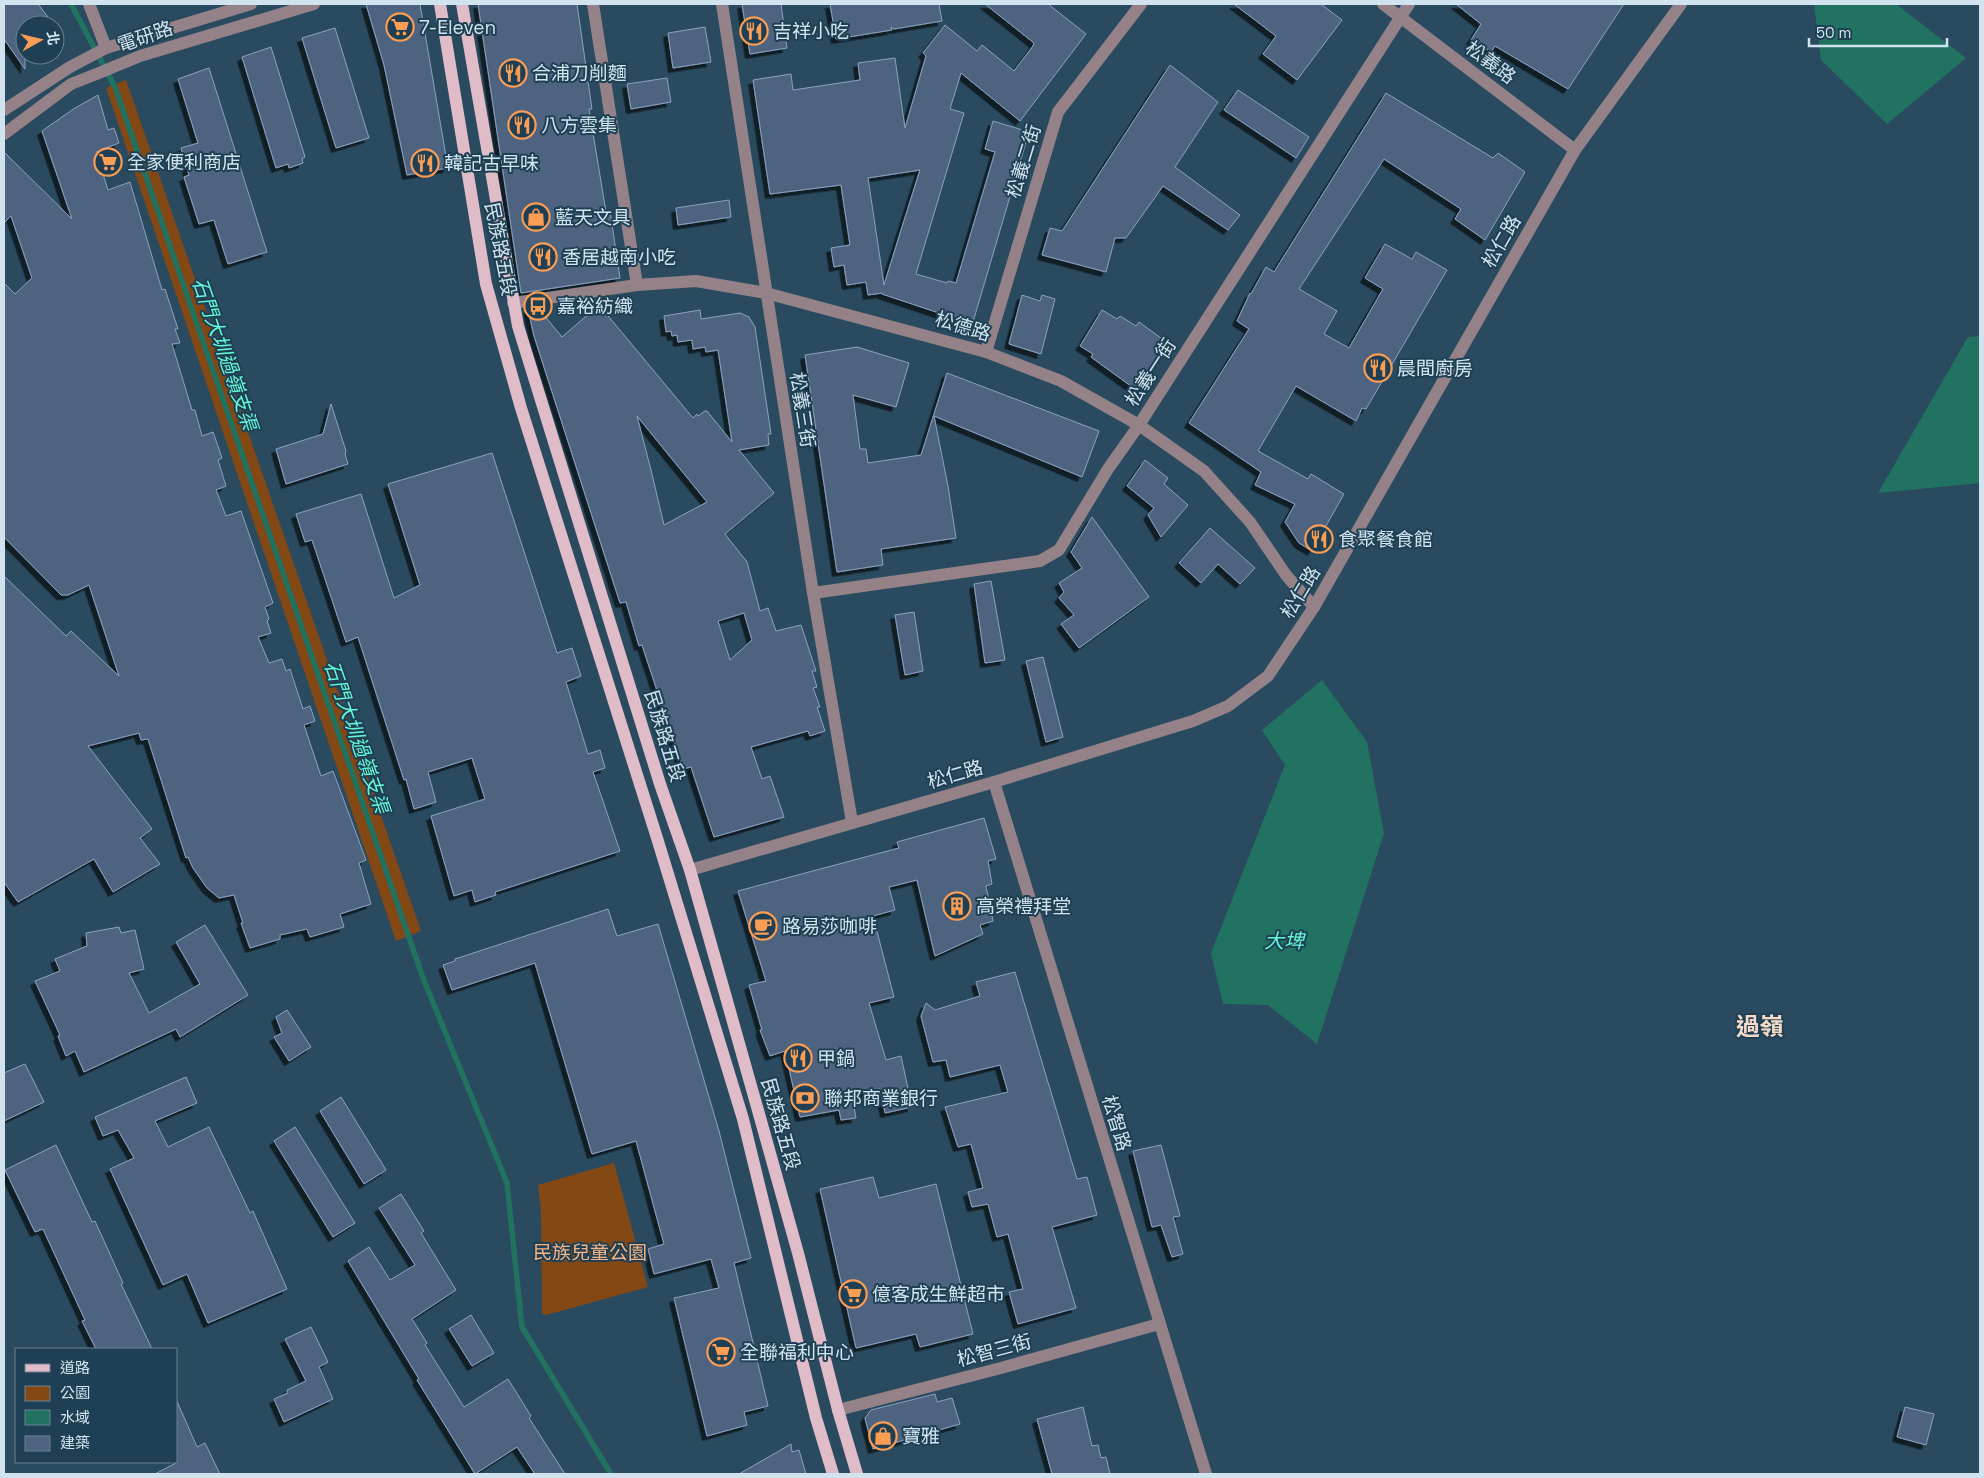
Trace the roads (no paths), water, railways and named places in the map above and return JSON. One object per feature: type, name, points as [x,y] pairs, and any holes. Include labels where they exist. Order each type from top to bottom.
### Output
[{"type":"main road","name":"民族路五段","points":[[440,4],[486,284],[521,408],[657,838],[743,1119],[816,1418],[833,1474]]},
{"type":"main road","name":"民族路五段","points":[[462,4],[518,326],[660,784],[690,870],[795,1243],[838,1410],[857,1474]]},
{"type":"street","points":[[88,4],[106,48]]},
{"type":"street","name":"電研路","points":[[4,110],[70,67],[106,48],[250,4]]},
{"type":"street","name":"電研路","points":[[4,134],[71,84],[98,72],[149,53],[314,4]]},
{"type":"street","points":[[593,4],[637,285]]},
{"type":"street","name":"松義三街","points":[[722,4],[813,594],[852,822]]},
{"type":"street","name":"松義二街","points":[[986,352],[1058,112],[1141,4]]},
{"type":"street","name":"松義路","points":[[1384,4],[1575,150]]},
{"type":"street","name":"松義一街","points":[[813,594],[1040,561],[1060,550],[1108,469],[1139,424],[1409,4]]},
{"type":"street","name":"松仁路","points":[[690,870],[994,782],[1192,721],[1228,706],[1268,676],[1314,607],[1575,150],[1681,4]]},
{"type":"street","name":"松德路","points":[[513,304],[637,285],[696,281],[766,293],[986,352],[1061,381],[1139,424],[1204,471],[1250,522],[1286,575],[1314,607]]},
{"type":"street","name":"松智路","points":[[994,782],[1206,1474]]},
{"type":"street","name":"松智三街","points":[[838,1410],[1001,1368],[1159,1324]]},
{"type":"water","points":[[1814,4],[1896,4],[1966,58],[1887,124],[1821,60]]},
{"type":"water","points":[[1980,336],[1980,483],[1878,493],[1968,337]]},
{"type":"water","name":"大埤","points":[[1322,680],[1367,742],[1384,833],[1317,1044],[1268,1005],[1223,1004],[1211,953],[1285,765],[1262,730]]},
{"type":"waterway","name":"石門大圳過嶺支渠","points":[[71,4],[115,87],[423,978],[507,1183],[522,1327],[611,1474]]},
{"type":"place","name":"7-Eleven","points":[[400,27]]},
{"type":"place","name":"吉祥小吃","points":[[754,31]]},
{"type":"place","name":"合浦刀削麵","points":[[513,73]]},
{"type":"place","name":"八方雲集","points":[[522,125]]},
{"type":"place","name":"全家便利商店","points":[[108,162]]},
{"type":"place","name":"韓記古早味","points":[[425,163]]},
{"type":"place","name":"藍天文具","points":[[536,217]]},
{"type":"place","name":"香居越南小吃","points":[[543,257]]},
{"type":"place","name":"嘉裕紡織","points":[[538,306]]},
{"type":"place","name":"晨間廚房","points":[[1378,368]]},
{"type":"place","name":"食聚餐食館","points":[[1319,539]]},
{"type":"place","name":"高榮禮拜堂","points":[[957,906]]},
{"type":"place","name":"路易莎咖啡","points":[[763,926]]},
{"type":"place","name":"甲鍋","points":[[798,1058]]},
{"type":"place","name":"聯邦商業銀行","points":[[805,1098]]},
{"type":"place","name":"億客成生鮮超市","points":[[853,1294]]},
{"type":"place","name":"全聯福利中心","points":[[721,1352]]},
{"type":"place","name":"寶雅","points":[[883,1436]]},
{"type":"district","name":"過嶺","points":[[1760,1027]]},
{"type":"park label","name":"民族兒童公園","points":[[590,1252]]}]
